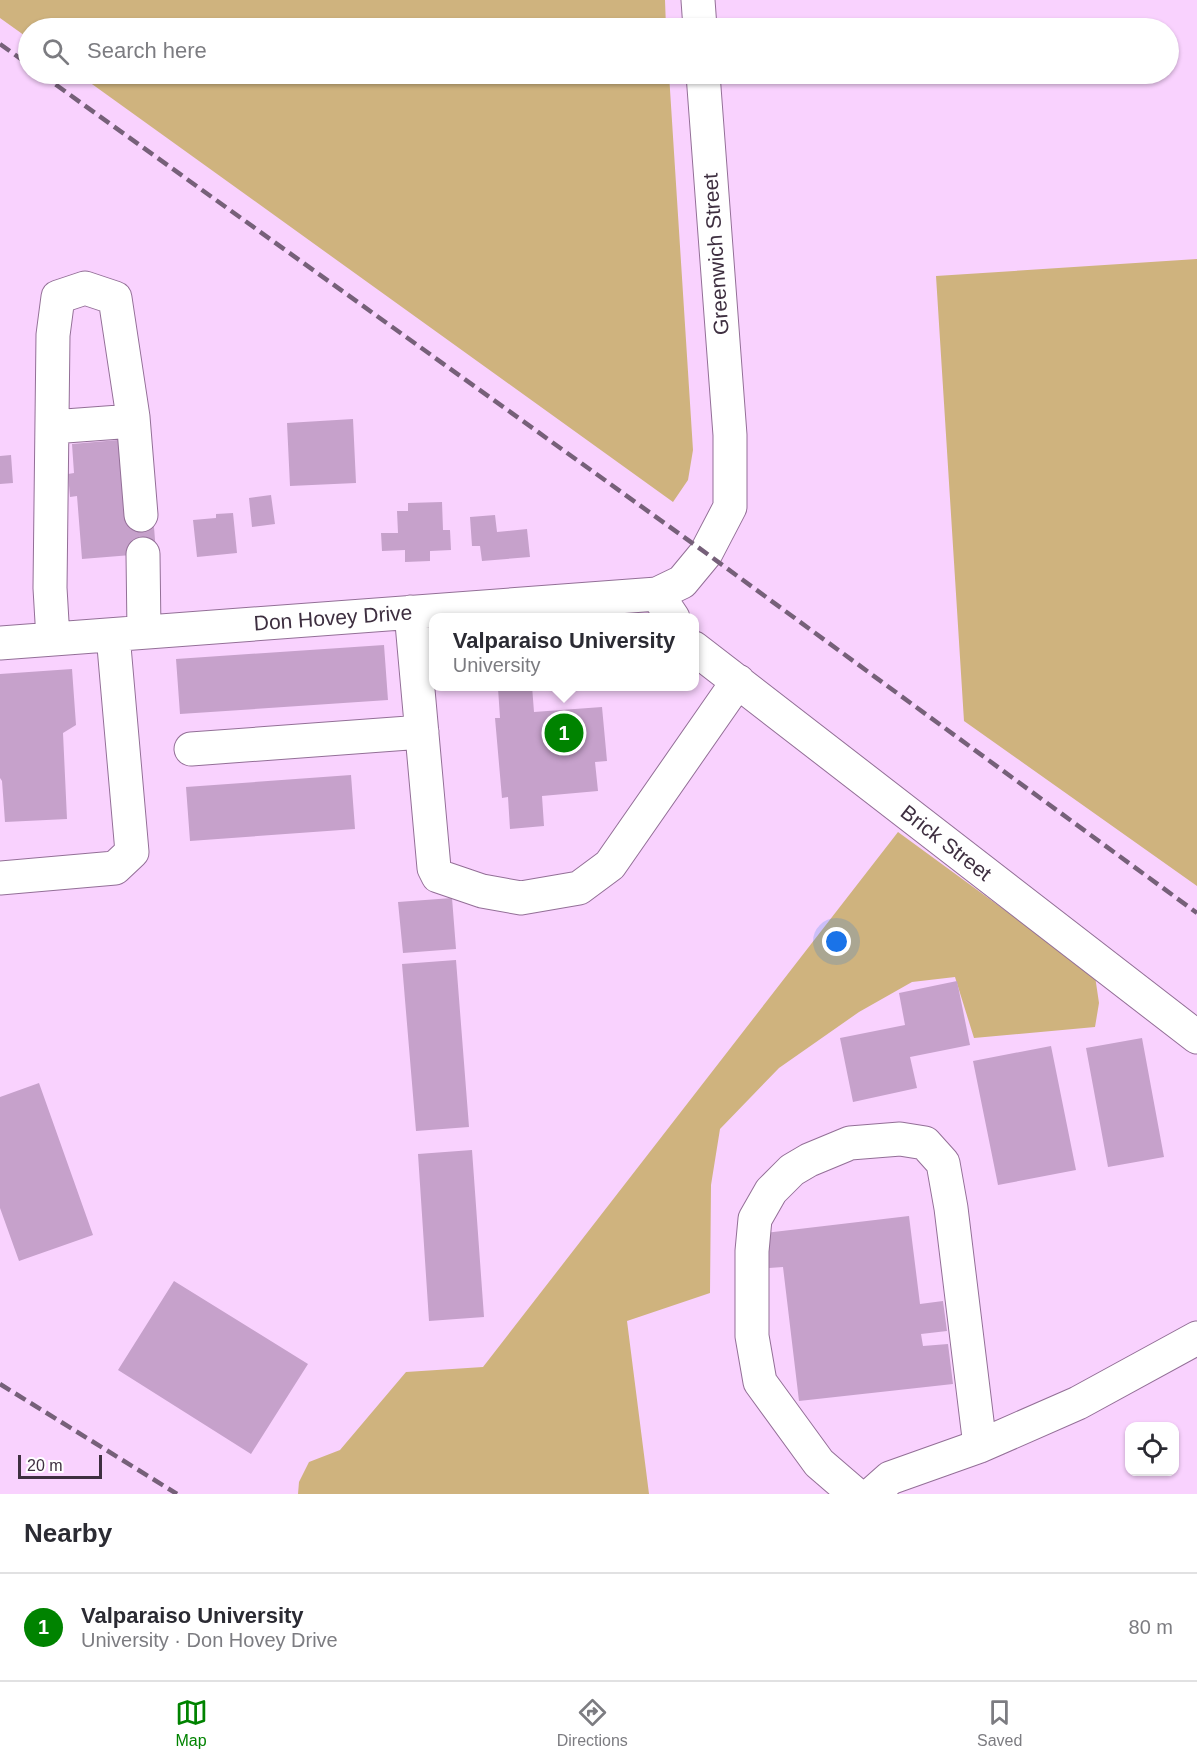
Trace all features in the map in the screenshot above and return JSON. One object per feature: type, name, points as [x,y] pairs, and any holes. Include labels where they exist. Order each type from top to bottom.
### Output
[{"type":"street","points":[[698,0],[699,18]]},
{"type":"street","name":"Greenwich Street","points":[[704,84],[730,435]]},
{"type":"street","points":[[53,639],[50,588],[53,334],[58,297],[85,288],[115,298],[134,421],[141,515]]},
{"type":"street","points":[[52,427],[134,421]]},
{"type":"street","name":"Don Hovey Drive","points":[[0,643],[411,612],[665,606],[706,553],[729,507],[730,435]]},
{"type":"street","points":[[0,878],[115,868],[132,852],[129,633],[143,554]]},
{"type":"street","points":[[411,612],[434,868],[438,876],[482,891],[520,898],[579,888],[610,865],[738,681]]},
{"type":"street","name":"Brick Street","points":[[699,652],[1197,1037]]},
{"type":"street","points":[[191,749],[422,732]]},
{"type":"street","points":[[855,1494],[819,1463],[760,1382],[752,1336],[751,1296],[755,1219],[771,1191],[792,1170],[809,1160],[850,1143],[900,1139],[925,1143],[943,1162],[951,1208],[980,1446]]},
{"type":"street","points":[[872,1494],[890,1478],[980,1446],[1078,1404],[1197,1338]]},
{"type":"shaded area","points":[[0,0],[665,0],[666,18],[18,18],[18,31],[0,18]]},
{"type":"shaded area","points":[[92,84],[670,84],[693,450],[688,480],[673,502]]},
{"type":"shaded area","points":[[1197,259],[1197,886],[964,721],[936,276]]},
{"type":"shaded area","points":[[898,832],[1095,976],[1099,1003],[1095,1027],[974,1038],[955,977],[912,982],[859,1012],[779,1068],[720,1129],[711,1185],[710,1293],[627,1321],[649,1494],[298,1494],[299,1482],[309,1462],[340,1450],[406,1372],[483,1367]]},
{"type":"building","points":[[353,419],[356,483],[290,486],[287,423]]},
{"type":"building","points":[[118,440],[122,488],[135,487],[153,514],[156,553],[82,559],[77,496],[70,497],[68,474],[74,473],[72,444]]},
{"type":"building","points":[[11,455],[13,483],[0,484],[0,456]]},
{"type":"building","points":[[271,495],[275,524],[252,527],[249,498]]},
{"type":"building","points":[[442,502],[443,530],[450,530],[451,550],[430,551],[430,561],[405,562],[405,550],[382,551],[381,533],[398,533],[397,511],[408,511],[408,503]]},
{"type":"building","points":[[233,513],[237,553],[197,557],[193,520],[216,518],[216,514]]},
{"type":"building","points":[[495,515],[497,532],[527,529],[530,557],[482,561],[480,546],[472,546],[470,517]]},
{"type":"building","points":[[384,645],[388,700],[180,714],[176,659]]},
{"type":"building","points":[[72,669],[76,725],[63,733],[67,819],[5,822],[0,778],[0,674]]},
{"type":"building","points":[[498,691],[532,691],[534,712],[602,707],[607,761],[595,762],[598,791],[542,796],[544,826],[510,829],[508,797],[502,798],[495,718],[500,718]]},
{"type":"building","points":[[351,775],[355,829],[190,841],[186,787]]},
{"type":"building","points":[[452,898],[456,949],[403,953],[398,902]]},
{"type":"building","points":[[456,960],[469,1127],[416,1131],[402,964]]},
{"type":"building","points":[[957,981],[970,1045],[910,1057],[917,1088],[853,1102],[840,1038],[905,1025],[899,993]]},
{"type":"building","points":[[1142,1038],[1164,1157],[1108,1167],[1086,1048]]},
{"type":"building","points":[[1051,1046],[1076,1170],[998,1185],[973,1061]]},
{"type":"building","points":[[39,1083],[93,1235],[19,1261],[0,1208],[0,1097]]},
{"type":"building","points":[[472,1150],[484,1317],[429,1321],[418,1154]]},
{"type":"building","points":[[909,1216],[920,1304],[943,1301],[947,1331],[921,1334],[923,1346],[948,1344],[953,1384],[799,1401],[783,1267],[769,1268],[765,1233]]},
{"type":"building","points":[[174,1281],[308,1364],[251,1454],[118,1370]]},
{"type":"railway","points":[[0,44],[18,57]]},
{"type":"railway","points":[[55,84],[706,553],[1197,913]]},
{"type":"railway","points":[[0,1384],[177,1494]]},
{"type":"place","name":"Valparaiso University","points":[[564,733]]}]
